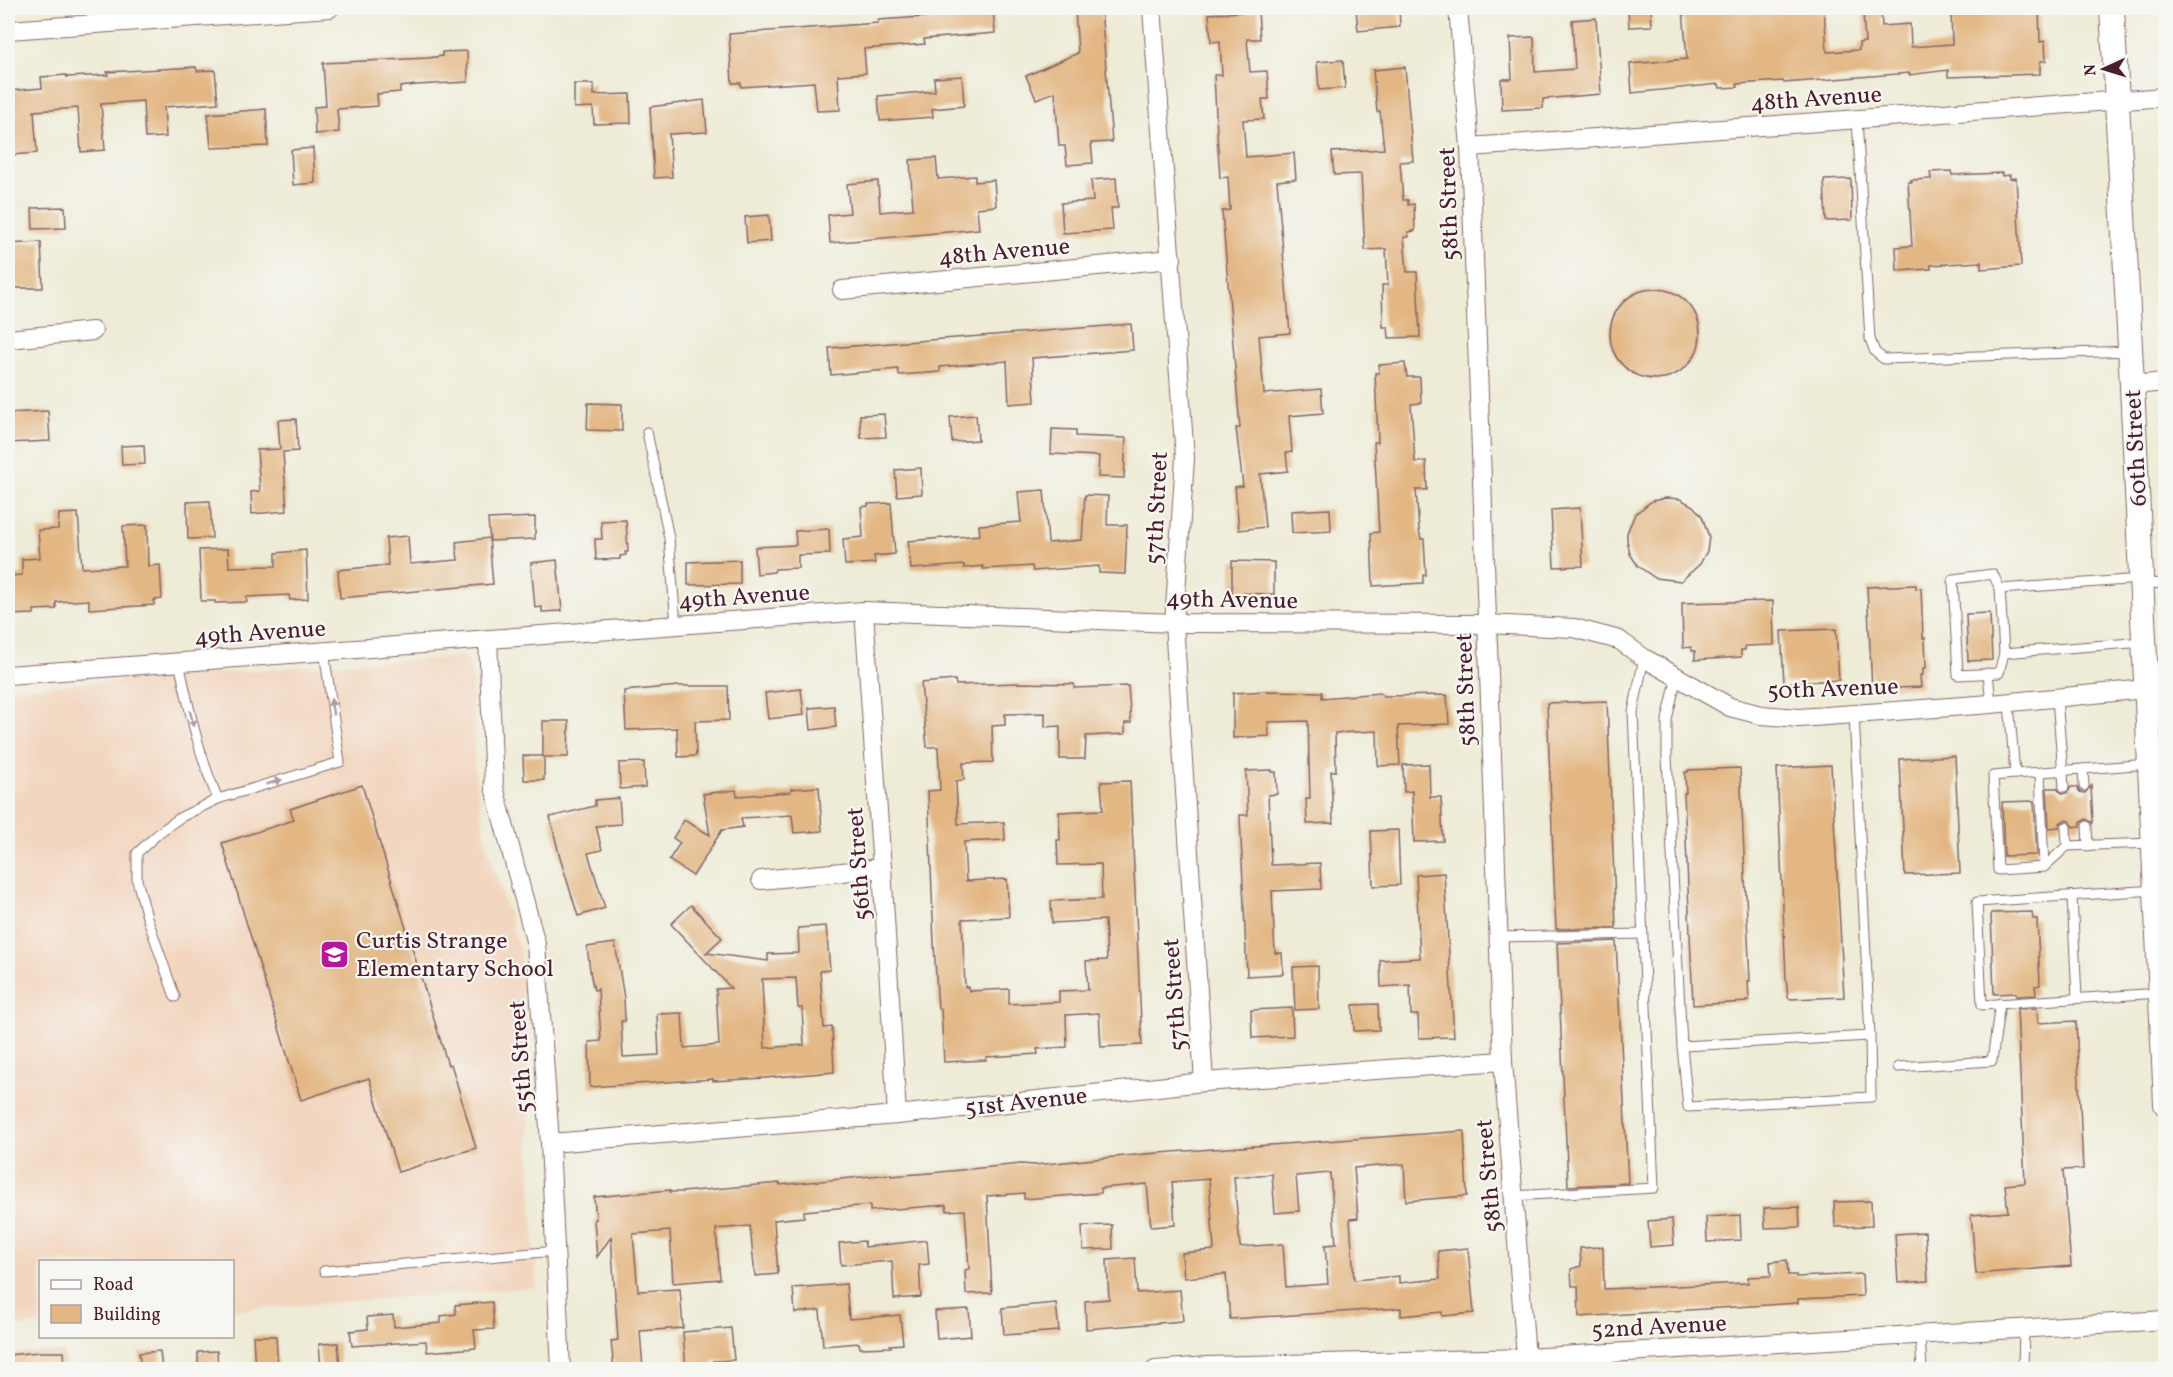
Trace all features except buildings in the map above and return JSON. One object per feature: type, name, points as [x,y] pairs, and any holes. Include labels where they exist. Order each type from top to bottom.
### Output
[{"type":"street","points":[[8,30],[330,8]]},
{"type":"street","name":"57th Street","points":[[1152,8],[1185,458],[1174,623],[1204,1082]]},
{"type":"street","name":"58th Street","points":[[1458,8],[1470,147],[1503,1061],[1526,1364]]},
{"type":"street","name":"60th Street","points":[[2112,8],[2144,642],[2156,688],[2150,764],[2155,890],[2163,993],[2166,1104]]},
{"type":"street","name":"48th Avenue","points":[[1470,147],[2166,97]]},
{"type":"street","name":"48th Avenue","points":[[842,290],[1172,259]]},
{"type":"street","points":[[8,339],[93,331]]},
{"type":"street","points":[[2132,385],[2166,382]]},
{"type":"street","name":"49th Avenue","points":[[8,675],[864,611],[1174,623],[1486,624]]},
{"type":"street","name":"56th Street","points":[[864,611],[897,1115]]},
{"type":"street","name":"50th Avenue","points":[[1486,624],[1574,628],[1619,640],[1644,658],[1730,707],[1761,715],[1799,718],[2000,703],[2156,688]]},
{"type":"street","name":"55th Street","points":[[488,639],[494,787],[536,944],[550,1143],[561,1370]]},
{"type":"street","points":[[761,880],[882,868]]},
{"type":"street","name":"51st Avenue","points":[[550,1143],[897,1115],[1204,1082],[1503,1061]]},
{"type":"street","name":"52nd Avenue","points":[[1155,1370],[1208,1366],[1526,1364],[1920,1335],[2166,1320]]},
{"type":"lane","points":[[1857,119],[1870,339],[1875,352],[1884,359],[2130,351]]},
{"type":"lane","points":[[646,432],[669,538],[676,625]]},
{"type":"lane","points":[[1993,574],[2000,589],[2004,653],[1999,673],[1958,675],[1953,579],[1993,574]]},
{"type":"lane","points":[[2000,589],[2166,582]]},
{"type":"lane","points":[[2004,653],[2144,642]]},
{"type":"lane","points":[[175,997],[147,917],[137,880],[137,853],[181,817],[218,799],[340,762],[324,651]]},
{"type":"lane","points":[[1514,1196],[1654,1188],[1633,712],[1644,658]]},
{"type":"lane","points":[[179,662],[190,716],[209,780],[218,799]]},
{"type":"lane","points":[[1988,674],[2000,703],[2015,774]]},
{"type":"lane","points":[[1677,676],[1667,720],[1667,758],[1682,1046],[1688,1107],[1871,1097],[1854,714]]},
{"type":"lane","points":[[2057,698],[2064,787]]},
{"type":"lane","points":[[2150,764],[1993,776],[1998,870],[2044,867],[2067,846],[2153,843]]},
{"type":"lane","points":[[2083,769],[2084,786]]},
{"type":"lane","points":[[2040,772],[2044,867]]},
{"type":"lane","points":[[2087,826],[2088,846]]},
{"type":"lane","points":[[2066,827],[2067,846]]},
{"type":"lane","points":[[2155,890],[1977,902],[1982,1005],[2163,993]]},
{"type":"lane","points":[[2072,896],[2077,998]]},
{"type":"lane","points":[[1500,937],[1642,933]]},
{"type":"lane","points":[[1898,1067],[1992,1061],[2000,1004]]},
{"type":"lane","points":[[1682,1046],[1870,1036]]},
{"type":"lane","points":[[324,1271],[555,1251]]},
{"type":"lane","points":[[2023,1370],[2024,1328]]},
{"type":"lane","points":[[1920,1335],[1922,1370]]},
{"type":"shaded area","points":[[462,657],[469,663],[472,672],[475,777],[487,846],[520,952],[528,1070],[529,1146],[537,1287],[234,1310],[234,1260],[39,1260],[39,1325],[8,1328],[8,689]]},
{"type":"place","name":"Curtis Strange Elementary School","points":[[335,954]]}]
